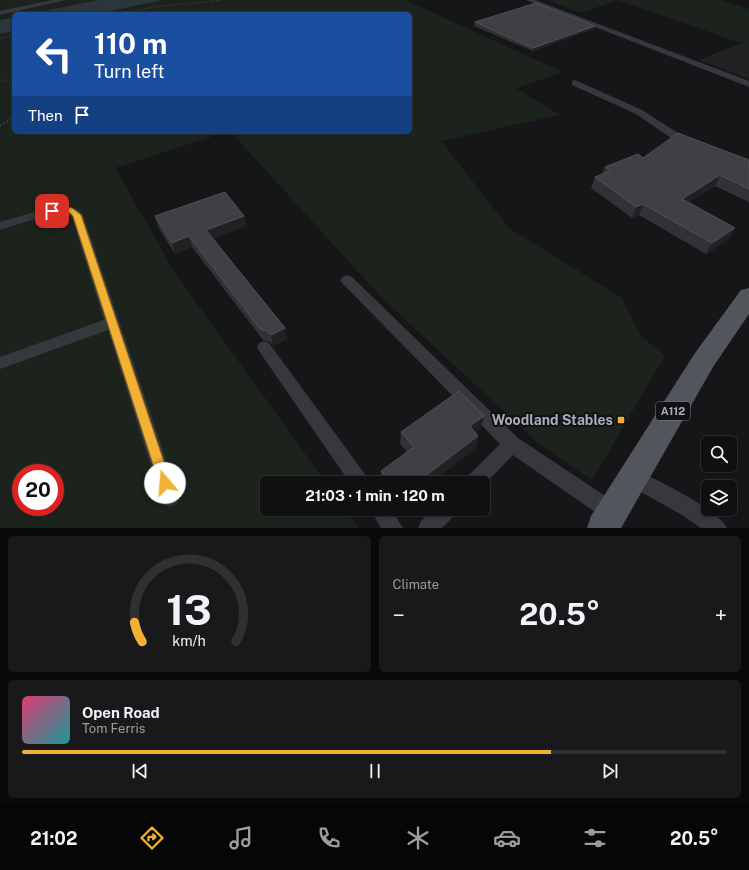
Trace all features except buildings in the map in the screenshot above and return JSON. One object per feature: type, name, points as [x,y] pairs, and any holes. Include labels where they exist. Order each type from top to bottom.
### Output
[{"type":"main road","name":"A112","points":[[607,520],[704,360],[749,296]]},
{"type":"lane","points":[[0,13],[63,0]]},
{"type":"lane","points":[[529,0],[749,84]]},
{"type":"lane","points":[[576,83],[639,112],[684,142],[698,147]]},
{"type":"lane","points":[[0,226],[52,211],[72,211],[77,215],[170,498]]},
{"type":"lane","points":[[347,280],[512,444],[607,520]]},
{"type":"lane","points":[[0,363],[112,322]]},
{"type":"lane","points":[[264,347],[356,476]]},
{"type":"lane","points":[[480,476],[512,444]]},
{"type":"lane","points":[[633,478],[689,508],[717,528]]},
{"type":"lane","points":[[384,516],[393,528]]},
{"type":"lane","points":[[428,528],[440,516]]},
{"type":"path","points":[[128,12],[154,7],[222,0]]},
{"type":"path","points":[[0,38],[12,35]]},
{"type":"path","points":[[0,80],[12,83]]},
{"type":"path","points":[[0,126],[12,118]]},
{"type":"shaded area","points":[[0,0],[98,0],[39,12],[12,12],[12,17],[0,20]]},
{"type":"shaded area","points":[[98,0],[163,0],[106,12],[39,12]]},
{"type":"shaded area","points":[[163,0],[405,0],[563,72],[516,88],[560,115],[441,141],[509,228],[622,298],[640,335],[665,356],[592,480],[539,444],[380,296],[233,134],[412,134],[412,12],[106,12]]},
{"type":"shaded area","points":[[548,0],[618,0],[581,13]]},
{"type":"shaded area","points":[[618,0],[720,0],[749,9],[749,40],[741,43]]},
{"type":"shaded area","points":[[12,17],[12,31],[0,34],[0,20]]},
{"type":"shaded area","points":[[12,31],[12,134],[220,134],[115,168],[175,273],[321,476],[260,476],[260,516],[350,516],[358,528],[0,528],[0,34]]},
{"type":"shaded area","points":[[749,40],[749,79],[699,60],[741,43]]},
{"type":"place","name":"Woodland Stables","points":[[621,420]]},
{"type":"route","points":[[52,211],[72,211],[77,215],[165,483]]}]
